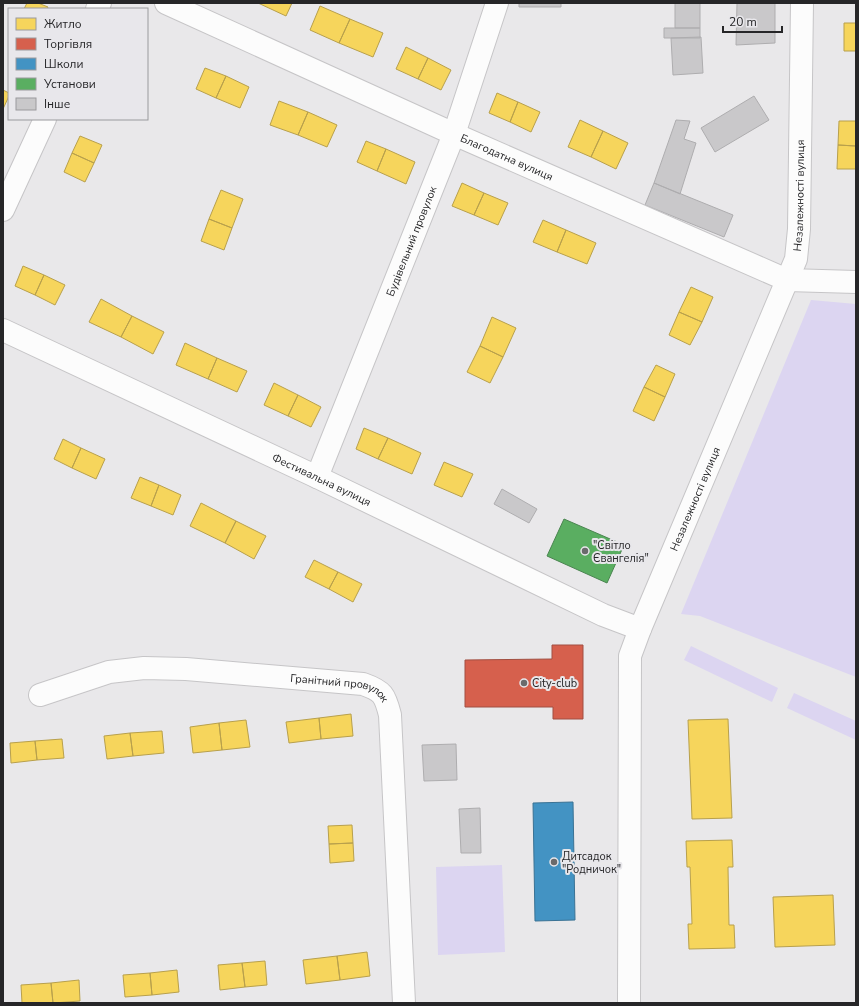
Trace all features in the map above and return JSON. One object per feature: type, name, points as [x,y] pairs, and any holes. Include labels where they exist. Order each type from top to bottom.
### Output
[{"type":"street","name":"Благодатна вулиця","points":[[166,3],[454,134],[787,280],[856,282]]},
{"type":"street","name":"Будівельний провулок","points":[[317,477],[454,134],[497,3]]},
{"type":"street","name":"Незалежності вулиця","points":[[629,1003],[630,656],[640,629],[796,260],[799,230],[802,3]]},
{"type":"street","points":[[3,210],[45,120]]},
{"type":"street","name":"Фестивальна вулиця","points":[[3,330],[317,477],[603,615],[640,629]]},
{"type":"street","name":"Гранітний провулок","points":[[40,695],[109,672],[144,668],[194,669],[363,684],[377,689],[387,700],[390,715],[404,1003]]},
{"type":"shaded area","points":[[811,300],[856,304],[856,677],[700,616],[681,614]]},
{"type":"shaded area","points":[[691,646],[778,688],[772,702],[684,660]]},
{"type":"shaded area","points":[[794,693],[856,721],[856,740],[787,708]]},
{"type":"shaded area","points":[[502,865],[505,952],[438,955],[436,867]]},
{"type":"building: Житло","points":[[27,3],[38,3],[48,7],[48,8],[24,8]]},
{"type":"building: Житло","points":[[258,3],[292,3],[286,16]]},
{"type":"building: Житло","points":[[320,6],[350,19],[339,43],[310,30]]},
{"type":"building: Житло","points":[[350,19],[383,33],[373,57],[339,43]]},
{"type":"building: Житло","points":[[844,23],[856,23],[856,51],[844,51]]},
{"type":"building: Житло","points":[[406,47],[428,58],[418,79],[396,69]]},
{"type":"building: Житло","points":[[428,58],[451,70],[441,90],[418,79]]},
{"type":"building: Житло","points":[[205,68],[226,76],[216,98],[196,89]]},
{"type":"building: Житло","points":[[226,76],[249,87],[240,108],[216,98]]},
{"type":"building: Житло","points":[[3,90],[8,92],[8,98],[3,109]]},
{"type":"building: Житло","points":[[497,93],[518,102],[510,122],[489,113]]},
{"type":"building: Житло","points":[[279,101],[308,112],[298,135],[270,125]]},
{"type":"building: Житло","points":[[518,102],[540,112],[531,132],[510,122]]},
{"type":"building: Житло","points":[[308,112],[337,125],[327,147],[298,135]]},
{"type":"building: Житло","points":[[580,120],[603,131],[591,157],[568,147]]},
{"type":"building: Житло","points":[[839,121],[856,121],[856,146],[838,145]]},
{"type":"building: Житло","points":[[603,131],[628,143],[616,169],[591,157]]},
{"type":"building: Житло","points":[[80,136],[102,145],[94,163],[72,153]]},
{"type":"building: Житло","points":[[366,141],[386,149],[377,171],[357,162]]},
{"type":"building: Житло","points":[[838,145],[856,146],[856,169],[837,169]]},
{"type":"building: Житло","points":[[386,149],[415,162],[406,184],[377,171]]},
{"type":"building: Житло","points":[[72,153],[94,163],[85,182],[64,172]]},
{"type":"building: Житло","points":[[462,183],[484,193],[474,215],[452,206]]},
{"type":"building: Житло","points":[[221,190],[243,199],[232,228],[209,219]]},
{"type":"building: Житло","points":[[484,193],[508,203],[498,225],[474,215]]},
{"type":"building: Житло","points":[[209,219],[232,228],[224,250],[201,241]]},
{"type":"building: Житло","points":[[543,220],[566,230],[557,252],[533,242]]},
{"type":"building: Житло","points":[[566,230],[596,243],[587,264],[557,252]]},
{"type":"building: Житло","points":[[23,266],[44,275],[35,295],[15,286]]},
{"type":"building: Житло","points":[[44,275],[65,285],[55,305],[35,295]]},
{"type":"building: Житло","points":[[691,287],[713,297],[702,322],[679,312]]},
{"type":"building: Житло","points":[[101,299],[132,316],[121,337],[89,322]]},
{"type":"building: Житло","points":[[679,312],[702,322],[690,345],[669,335]]},
{"type":"building: Житло","points":[[132,316],[164,332],[153,354],[121,337]]},
{"type":"building: Житло","points":[[492,317],[516,328],[503,357],[480,346]]},
{"type":"building: Житло","points":[[185,343],[217,358],[208,379],[176,365]]},
{"type":"building: Житло","points":[[480,346],[503,357],[490,383],[467,372]]},
{"type":"building: Житло","points":[[217,358],[247,371],[237,392],[208,379]]},
{"type":"building: Житло","points":[[656,365],[675,374],[665,397],[644,387]]},
{"type":"building: Житло","points":[[274,383],[298,395],[288,416],[264,405]]},
{"type":"building: Житло","points":[[644,387],[665,397],[654,421],[633,411]]},
{"type":"building: Житло","points":[[298,395],[321,407],[311,427],[288,416]]},
{"type":"building: Житло","points":[[364,428],[388,438],[378,459],[356,449]]},
{"type":"building: Житло","points":[[388,438],[421,453],[412,474],[378,459]]},
{"type":"building: Житло","points":[[63,439],[81,448],[72,468],[54,459]]},
{"type":"building: Житло","points":[[81,448],[105,459],[96,479],[72,468]]},
{"type":"building: Житло","points":[[444,462],[473,474],[462,497],[434,485]]},
{"type":"building: Житло","points":[[140,477],[159,485],[151,506],[131,498]]},
{"type":"building: Житло","points":[[159,485],[181,495],[173,515],[151,506]]},
{"type":"building: Житло","points":[[201,503],[236,521],[225,543],[190,526]]},
{"type":"building: Житло","points":[[236,521],[266,536],[254,559],[225,543]]},
{"type":"building: Житло","points":[[314,560],[338,572],[329,589],[305,577]]},
{"type":"building: Житло","points":[[338,572],[362,584],[353,602],[329,589]]},
{"type":"building: Житло","points":[[351,714],[353,736],[321,739],[319,718]]},
{"type":"building: Житло","points":[[319,718],[321,739],[289,743],[286,722]]},
{"type":"building: Житло","points":[[728,719],[732,818],[692,819],[688,720]]},
{"type":"building: Житло","points":[[246,720],[250,747],[222,750],[219,723]]},
{"type":"building: Житло","points":[[219,723],[222,750],[193,753],[190,727]]},
{"type":"building: Житло","points":[[162,731],[164,753],[133,756],[130,733]]},
{"type":"building: Житло","points":[[130,733],[133,756],[107,759],[104,736]]},
{"type":"building: Житло","points":[[62,739],[64,758],[37,760],[35,741]]},
{"type":"building: Житло","points":[[35,741],[37,760],[11,763],[10,743]]},
{"type":"building: Житло","points":[[352,825],[353,843],[329,844],[328,826]]},
{"type":"building: Житло","points":[[732,840],[733,867],[728,867],[729,925],[734,925],[735,948],[689,949],[688,924],[692,924],[690,867],[687,867],[686,841]]},
{"type":"building: Житло","points":[[353,843],[354,861],[330,863],[329,844]]},
{"type":"building: Житло","points":[[833,895],[835,945],[775,947],[773,897]]},
{"type":"building: Житло","points":[[367,952],[370,976],[340,980],[337,956]]},
{"type":"building: Житло","points":[[337,956],[340,980],[306,984],[303,960]]},
{"type":"building: Житло","points":[[265,961],[267,985],[245,987],[242,963]]},
{"type":"building: Житло","points":[[242,963],[245,987],[220,990],[218,965]]},
{"type":"building: Житло","points":[[177,970],[179,992],[152,995],[150,973]]},
{"type":"building: Житло","points":[[150,973],[152,995],[125,997],[123,975]]},
{"type":"building: Житло","points":[[79,980],[80,1001],[53,1003],[51,983]]},
{"type":"building: Житло","points":[[51,983],[53,1003],[22,1003],[21,985]]},
{"type":"building: Торгівля","name":"City-club","points":[[552,645],[583,645],[583,719],[553,719],[553,707],[465,707],[465,660],[552,659]]},
{"type":"building: Школи","name":"Дитсадок \"Родничок\"","points":[[573,802],[575,920],[535,921],[533,803]]},
{"type":"building: Установи","name":"\"Світло Євангелія\"","points":[[564,519],[624,545],[607,583],[547,556]]},
{"type":"building: Інше","points":[[519,3],[561,3],[561,7],[519,7]]},
{"type":"building: Інше","points":[[675,3],[700,3],[700,28],[675,28]]},
{"type":"building: Інше","points":[[737,3],[775,3],[775,43],[736,45]]},
{"type":"building: Інше","points":[[664,28],[700,28],[700,38],[664,38]]},
{"type":"building: Інше","points":[[701,37],[703,73],[673,75],[671,38]]},
{"type":"building: Інше","points":[[754,96],[769,120],[715,152],[701,128]]},
{"type":"building: Інше","points":[[676,120],[690,121],[684,139],[696,143],[680,194],[654,183]]},
{"type":"building: Інше","points":[[654,183],[733,215],[724,237],[645,205]]},
{"type":"building: Інше","points":[[502,489],[537,509],[529,523],[494,504]]},
{"type":"building: Інше","points":[[456,744],[457,780],[424,781],[422,745]]},
{"type":"building: Інше","points":[[480,808],[481,853],[461,853],[459,809]]},
{"type":"place","name":"\"Світло Євангелія\"","points":[[585,551]]},
{"type":"place","name":"City-club","points":[[524,683]]},
{"type":"place","name":"Дитсадок \"Родничок\"","points":[[554,862]]}]
